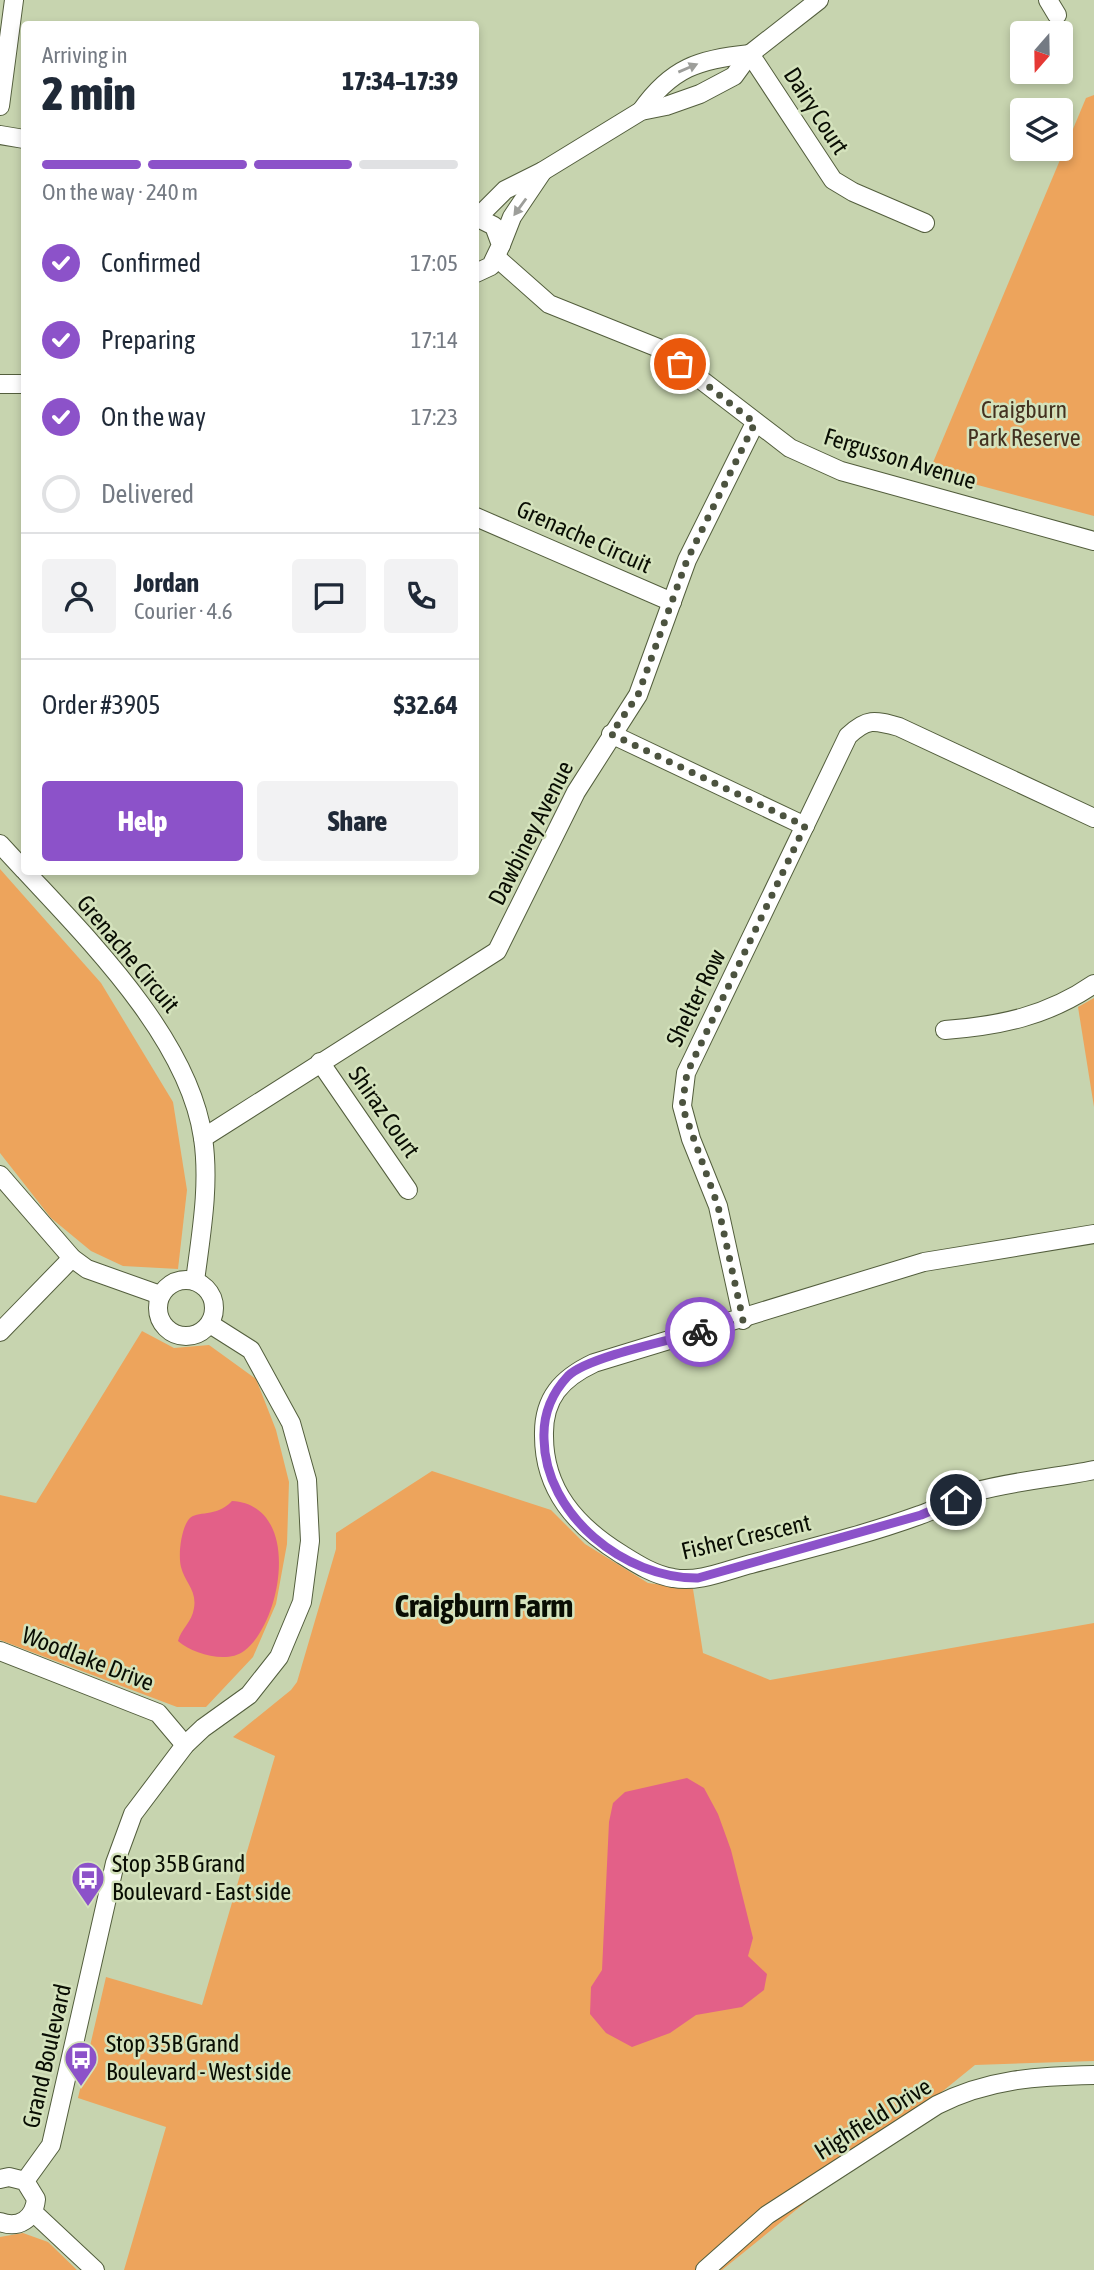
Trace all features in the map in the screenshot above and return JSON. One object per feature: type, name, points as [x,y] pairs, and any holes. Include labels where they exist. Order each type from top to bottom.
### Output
[{"type":"street","points":[[0,106],[14,0]]},
{"type":"street","points":[[479,215],[505,190],[543,171],[642,111],[699,94],[734,76],[750,54],[819,0]]},
{"type":"street","points":[[642,111],[659,86],[681,70],[718,57],[750,54]]},
{"type":"street","name":"Dairy Court","points":[[750,54],[833,180],[853,192],[925,223]]},
{"type":"street","points":[[0,135],[21,138]]},
{"type":"street","points":[[479,272],[491,266],[512,217],[543,171]]},
{"type":"street","name":"Fergusson Avenue","points":[[479,218],[494,226],[499,251],[550,304],[661,349],[790,448],[841,471],[1094,541]]},
{"type":"street","points":[[0,384],[21,384]]},
{"type":"street","name":"Dawbiney Avenue","points":[[204,1138],[497,951],[576,792],[638,695],[687,560],[755,423]]},
{"type":"street","name":"Grenache Circuit","points":[[479,518],[672,602]]},
{"type":"street","name":"Shelter Row","points":[[743,1320],[718,1206],[682,1106],[687,1073],[848,736],[862,723],[881,722],[1094,818]]},
{"type":"street","points":[[611,734],[805,826]]},
{"type":"street","name":"Grenache Circuit","points":[[0,844],[21,864]]},
{"type":"street","name":"Grenache Circuit","points":[[33,875],[140,1001],[164,1036],[193,1101],[204,1138],[206,1196],[195,1281]]},
{"type":"street","points":[[944,1030],[988,1027],[1044,1013],[1094,985]]},
{"type":"street","name":"Shiraz Court","points":[[320,1062],[408,1189]]},
{"type":"street","points":[[0,1175],[72,1258],[87,1269],[160,1295]]},
{"type":"street","name":"Fisher Crescent","points":[[1094,1234],[925,1262],[743,1320],[594,1363],[570,1374],[553,1396],[543,1425],[544,1460],[555,1490],[569,1511],[597,1539],[646,1570],[674,1578],[698,1578],[921,1515],[973,1492],[1094,1470]]},
{"type":"street","points":[[0,1332],[72,1258]]},
{"type":"street","points":[[179,1280],[195,1281],[203,1285],[213,1299],[215,1308],[210,1324],[203,1331],[185,1337],[167,1330],[158,1314],[160,1295],[179,1280]]},
{"type":"street","name":"Grand Boulevard","points":[[25,2180],[51,2145],[115,1863],[133,1814],[185,1745],[203,1728],[249,1695],[279,1657],[302,1602],[310,1541],[307,1480],[291,1423],[251,1350],[210,1324]]},
{"type":"street","name":"Woodlake Drive","points":[[0,1651],[158,1713],[185,1745]]},
{"type":"street","name":"Highfield Drive","points":[[705,2270],[767,2216],[927,2111],[961,2093],[1013,2079],[1094,2075]]},
{"type":"street","points":[[0,2179],[9,2177],[25,2180],[36,2199],[33,2212],[16,2225],[0,2222]]},
{"type":"street","points":[[33,2212],[95,2270]]},
{"type":"green space","name":"Craigburn Park Reserve","points":[[1094,95],[1094,516],[929,472],[1060,161],[1073,161],[1073,129],[1086,98]]},
{"type":"green space","points":[[0,869],[101,983],[173,1102],[187,1190],[178,1269],[123,1266],[91,1251],[51,1218],[0,1153]]},
{"type":"green space","points":[[1094,998],[1094,1107],[1078,1007]]},
{"type":"green space","points":[[142,1331],[174,1348],[209,1345],[256,1379],[276,1430],[289,1482],[287,1544],[276,1604],[253,1657],[206,1707],[177,1707],[0,1640],[0,1495],[36,1503]]},
{"type":"green space","points":[[432,1471],[551,1510],[585,1544],[648,1583],[693,1589],[703,1653],[770,1680],[1094,1623],[1094,2061],[975,2065],[722,2270],[124,2270],[166,2127],[78,2098],[106,1977],[202,2005],[275,1756],[233,1737],[291,1690],[297,1682],[336,1549],[336,1533]]},
{"type":"green space","points":[[23,2233],[48,2242],[77,2270],[0,2270],[0,2237]]},
{"type":"shaded area","points":[[232,1501],[254,1507],[269,1522],[277,1543],[279,1567],[276,1592],[257,1637],[244,1651],[229,1657],[210,1656],[192,1650],[178,1641],[194,1608],[192,1591],[181,1567],[180,1549],[184,1529],[192,1516],[220,1510]]},
{"type":"shaded area","points":[[687,1778],[704,1788],[718,1814],[731,1850],[753,1938],[748,1956],[767,1974],[764,1990],[742,2007],[696,2015],[670,2033],[632,2047],[606,2033],[590,2014],[591,1987],[602,1970],[609,1822],[613,1803],[625,1792]]},
{"type":"way so far","points":[[680,364],[755,423],[687,560],[638,695],[611,734],[805,826],[687,1073],[682,1106],[691,1139],[718,1206],[743,1320],[700,1332]]},
{"type":"place","name":"Stop 35B Grand Boulevard - East side","points":[[88,1908]]},
{"type":"place","name":"Stop 35B Grand Boulevard - West side","points":[[81,2088]]},
{"type":"district","name":"Craigburn Farm","points":[[484,1606]]},
{"type":"route","points":[[700,1332],[594,1363],[570,1374],[553,1396],[543,1425],[544,1460],[555,1490],[569,1511],[597,1539],[646,1570],[674,1578],[698,1578],[921,1515],[956,1500]]}]
